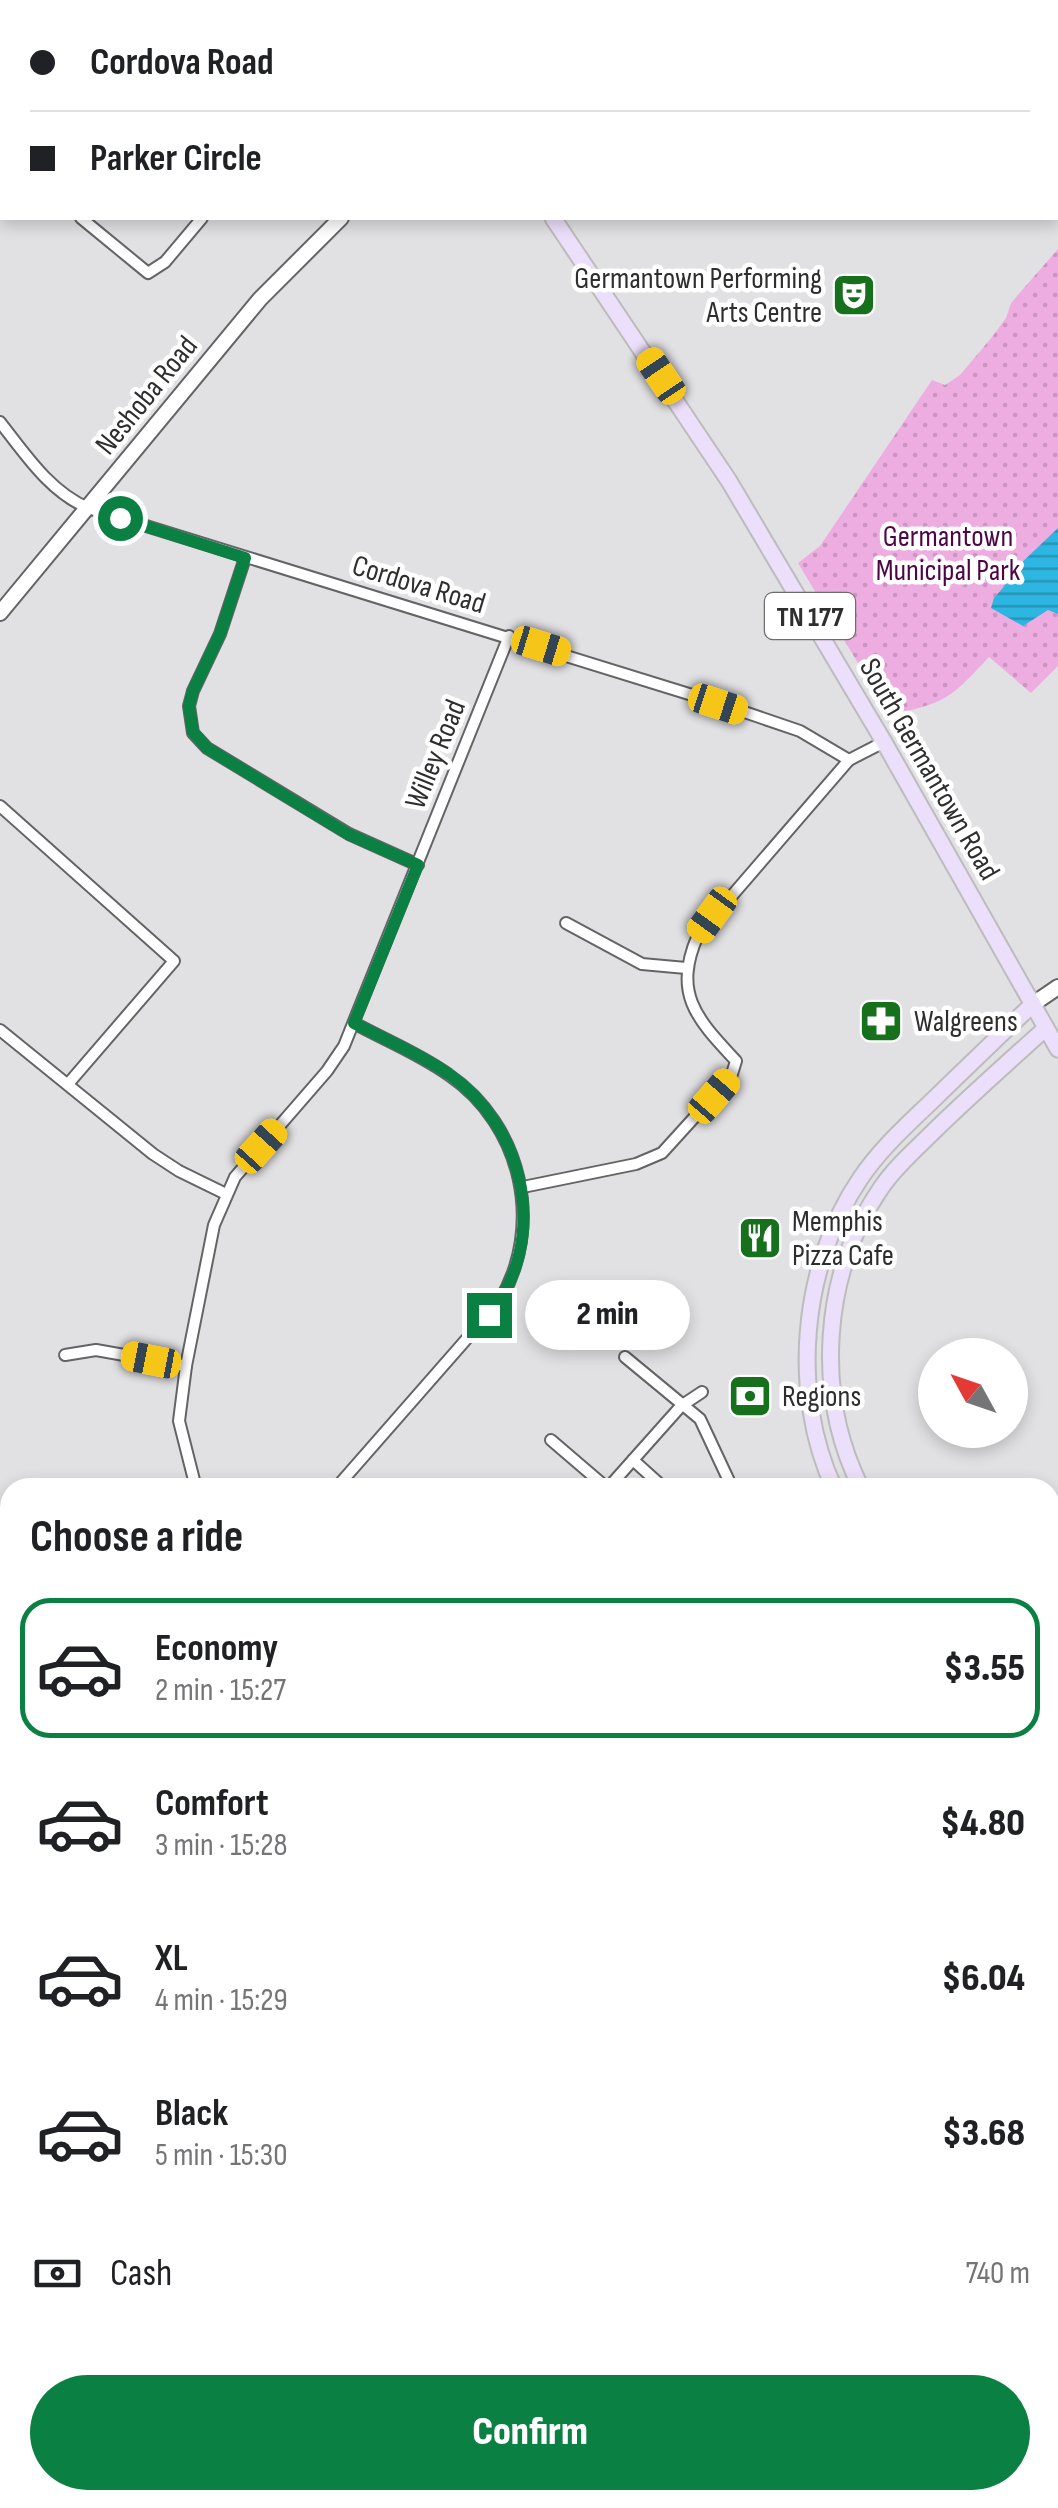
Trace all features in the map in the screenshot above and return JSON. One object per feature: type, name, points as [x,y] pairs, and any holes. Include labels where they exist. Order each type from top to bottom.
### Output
[{"type":"main road","name":"South Germantown Road","points":[[554,220],[729,481],[884,742],[1032,1004],[1052,1024],[1058,1049]]},
{"type":"main road","points":[[830,1478],[813,1429],[808,1356],[811,1309],[843,1208],[885,1148],[1032,1004]]},
{"type":"main road","points":[[857,1478],[832,1402],[832,1315],[848,1254],[872,1202],[896,1170],[978,1089],[1052,1024]]},
{"type":"street","points":[[83,220],[148,274],[165,262],[200,220]]},
{"type":"street","name":"Neshoba Road","points":[[0,613],[260,299],[338,220]]},
{"type":"street","name":"Cordova Road","points":[[0,422],[52,484],[70,500],[88,508],[508,636],[800,731],[848,760]]},
{"type":"street","points":[[245,558],[220,634],[193,691],[189,706],[193,732],[207,748],[348,834],[418,865]]},
{"type":"street","name":"Willey Road","points":[[193,1478],[179,1421],[214,1224],[236,1177],[327,1072],[354,1023],[508,636]]},
{"type":"street","points":[[523,1187],[636,1164],[662,1152],[731,1077],[736,1061],[697,1016],[688,992],[686,968],[698,935],[848,760],[884,742]]},
{"type":"street","points":[[0,806],[174,960],[68,1084]]},
{"type":"street","points":[[566,923],[642,964],[686,968]]},
{"type":"street","points":[[1032,1004],[1058,987]]},
{"type":"street","points":[[345,1478],[500,1302],[522,1235],[523,1187],[520,1172],[497,1126],[474,1096],[449,1074],[354,1023]]},
{"type":"street","points":[[0,1030],[153,1154],[226,1194]]},
{"type":"street","points":[[66,1354],[96,1350],[186,1366]]},
{"type":"street","points":[[625,1356],[700,1420],[728,1478]]},
{"type":"street","points":[[616,1478],[681,1406],[702,1392]]},
{"type":"street","points":[[551,1440],[595,1478]]},
{"type":"street","points":[[632,1460],[653,1478]]},
{"type":"green space","name":"Germantown Municipal Park","points":[[1058,249],[1058,666],[1031,693],[989,657],[946,697],[889,715],[798,563],[820,546],[932,380],[945,385],[960,375],[1006,318],[1011,303]]},
{"type":"water","points":[[1058,528],[1058,614],[1048,610],[1023,626],[991,608],[1014,570]]},
{"type":"place","name":"Germantown Performing Arts Centre","points":[[854,295]]},
{"type":"place","name":"Walgreens","points":[[881,1021]]},
{"type":"place","name":"Memphis Pizza Cafe","points":[[760,1238]]},
{"type":"place","name":"Regions","points":[[750,1396]]},
{"type":"route","points":[[120,518],[245,558],[220,634],[193,691],[189,706],[193,732],[207,748],[348,834],[418,865],[354,1023],[449,1074],[474,1096],[497,1126],[520,1172],[524,1209],[520,1250],[506,1292],[489,1315]]}]
